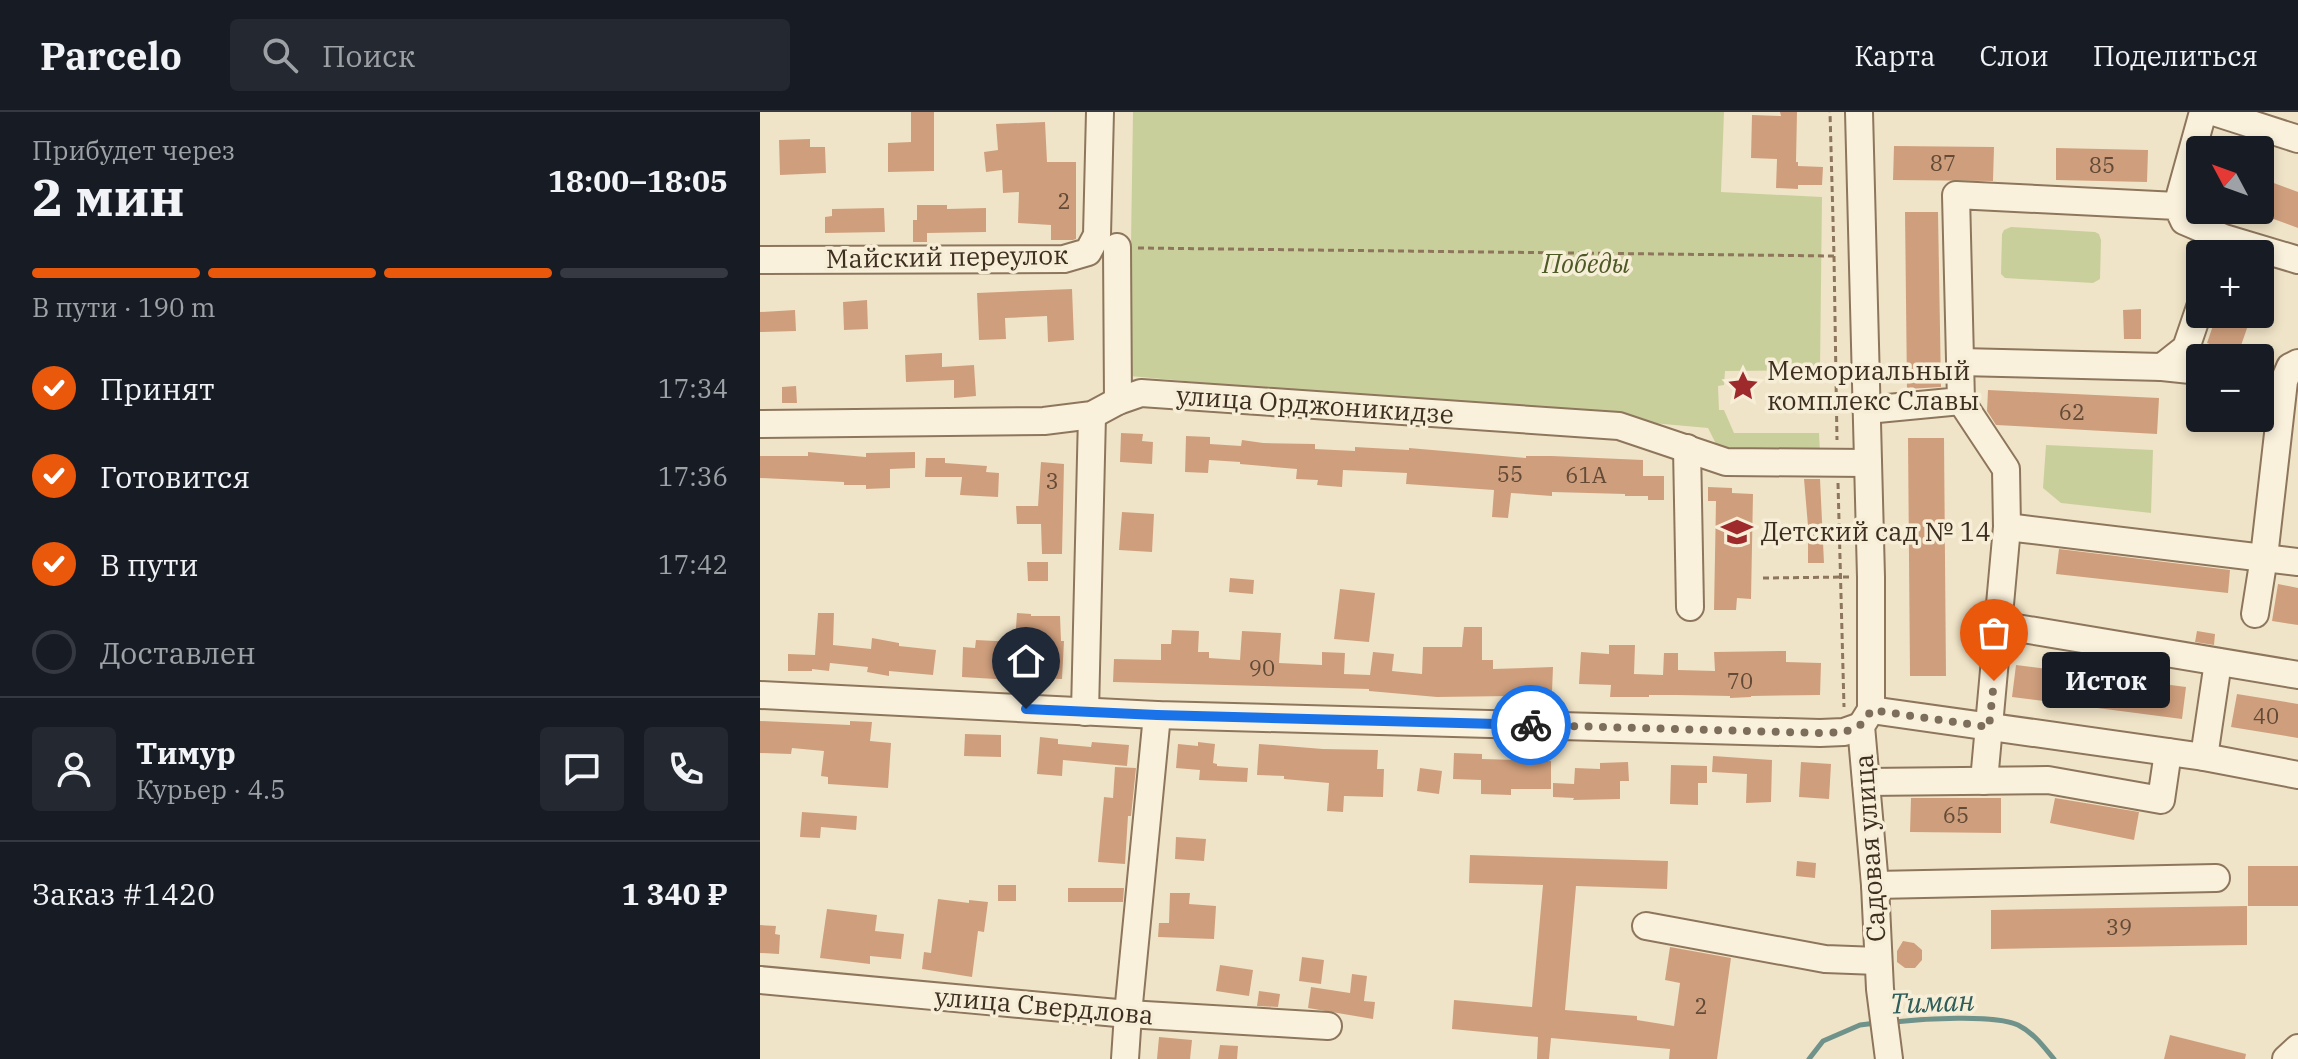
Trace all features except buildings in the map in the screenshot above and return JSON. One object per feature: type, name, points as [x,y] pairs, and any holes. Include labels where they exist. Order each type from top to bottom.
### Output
[{"type":"street","name":"Майский переулок","points":[[760,260],[1064,259],[1088,252],[1097,235],[1100,112]]},
{"type":"street","name":"Садовая улица","points":[[1859,112],[1871,577],[1859,723],[1875,885],[1880,989],[1889,1059]]},
{"type":"street","points":[[2203,112],[2177,206],[2184,221],[2212,240]]},
{"type":"street","points":[[2214,112],[2298,139]]},
{"type":"street","points":[[1984,781],[2007,527],[2006,469],[1961,401],[1956,195],[2177,206]]},
{"type":"street","points":[[1117,247],[1118,401]]},
{"type":"street","points":[[2274,256],[2298,260]]},
{"type":"street","points":[[2162,367],[2186,348],[2193,328]]},
{"type":"street","points":[[1960,362],[2186,370]]},
{"type":"street","points":[[2255,614],[2264,557],[2281,374]]},
{"type":"street","name":"улица Орджоникидзе","points":[[760,424],[1044,421],[1092,415],[1141,393],[1619,426],[1726,462],[1868,463]]},
{"type":"street","points":[[1867,410],[1961,401]]},
{"type":"street","points":[[1085,712],[1092,415]]},
{"type":"street","points":[[1687,448],[1690,607]]},
{"type":"street","points":[[2007,527],[2298,562]]},
{"type":"street","points":[[1999,625],[2298,675]]},
{"type":"street","points":[[2204,757],[2218,662]]},
{"type":"street","points":[[760,695],[1157,715],[1820,733],[1859,723],[1989,727],[2204,757],[2298,775]]},
{"type":"street","points":[[1125,1059],[1157,715]]},
{"type":"street","points":[[1866,782],[2048,780],[2161,800],[2168,752]]},
{"type":"street","points":[[1875,885],[2216,878]]},
{"type":"street","points":[[1646,926],[1825,959],[1878,961]]},
{"type":"street","name":"улица Свердлова","points":[[760,980],[1128,1014],[1328,1026]]},
{"type":"street","points":[[2286,1059],[2298,1048]]},
{"type":"path","points":[[1830,112],[1841,577],[1859,723]]},
{"type":"path","points":[[1117,247],[1834,256]]},
{"type":"path","points":[[1763,578],[1871,577]]},
{"type":"green space","name":"Победы","points":[[1133,112],[1724,112],[1721,192],[1822,197],[1820,370],[1725,371],[1724,385],[1718,386],[1719,410],[1724,410],[1734,433],[1819,433],[1820,453],[1720,452],[1708,428],[1129,376]]},
{"type":"green space","points":[[2011,227],[2099,234],[2100,279],[2093,283],[2005,278],[2001,274],[2002,234]]},
{"type":"green space","points":[[2046,445],[2153,450],[2151,513],[2061,503],[2043,488]]},
{"type":"waterway","name":"Тиман","points":[[1894,1022],[1958,1018],[2007,1022],[2029,1032],[2054,1059]]},
{"type":"waterway","name":"Тиман","points":[[1809,1059],[1823,1041],[1860,1025],[1876,1023]]},
{"type":"way so far","points":[[1531,725],[1844,732],[1861,726],[1871,710],[1989,727],[1994,681]]},
{"type":"place","name":"Мемориальный комплекс Славы","points":[[1743,386]]},
{"type":"place","name":"Детский сад № 14","points":[[1737,532]]},
{"type":"place","name":"Исток","points":[[1994,681]]},
{"type":"route","points":[[1026,709],[1531,725]]}]
